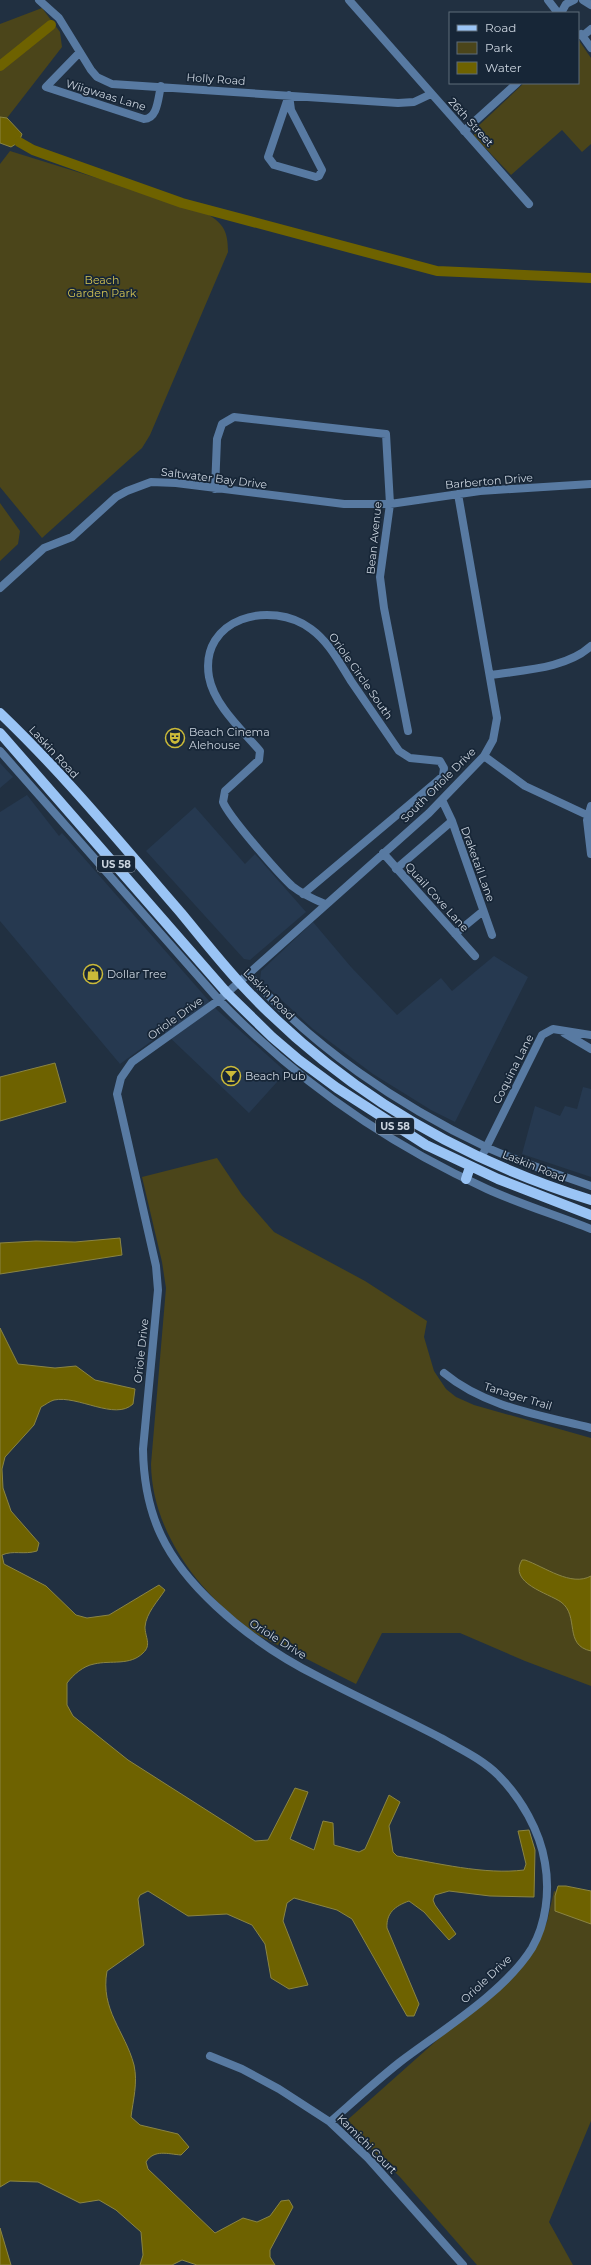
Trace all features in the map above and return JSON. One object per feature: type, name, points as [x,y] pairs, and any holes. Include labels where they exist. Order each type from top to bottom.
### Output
[{"type":"main road","name":"Laskin Road","points":[[0,713],[75,792],[239,982],[306,1046],[367,1094],[419,1127],[481,1158],[514,1172],[591,1200]]},
{"type":"main road","name":"US 58","points":[[0,733],[63,803],[227,993],[272,1038],[337,1088],[392,1124],[470,1167],[591,1215]]},
{"type":"main road","points":[[63,803],[75,792]]},
{"type":"main road","points":[[466,1179],[470,1167]]},
{"type":"street","name":"Holly Road","points":[[40,0],[59,18],[91,70],[104,81],[112,84],[161,86],[398,103],[414,102],[431,94]]},
{"type":"street","name":"26th Street","points":[[349,0],[529,204]]},
{"type":"street","points":[[548,0],[559,12]]},
{"type":"street","points":[[561,12],[566,4],[574,0]]},
{"type":"street","points":[[583,0],[591,6]]},
{"type":"street","points":[[591,29],[579,35],[591,48]]},
{"type":"street","points":[[591,33],[591,44]]},
{"type":"street","name":"Wiigwaas Lane","points":[[80,52],[46,87],[144,119],[152,117],[155,114],[161,86]]},
{"type":"street","points":[[464,131],[516,84]]},
{"type":"street","points":[[289,95],[291,110],[322,170],[319,176],[274,165],[268,156],[289,95]]},
{"type":"street","name":"Bean Avenue","points":[[214,489],[217,439],[222,424],[234,417],[386,434],[390,504],[380,577],[384,608],[408,731]]},
{"type":"street","name":"Saltwater Bay Drive","points":[[0,588],[44,548],[72,537],[116,497],[137,486],[161,482],[344,504],[390,504]]},
{"type":"street","name":"Barberton Drive","points":[[390,504],[458,494],[591,484]]},
{"type":"street","name":"South Oriole Drive","points":[[227,993],[442,800],[484,756],[493,740],[497,718],[491,675],[466,550],[458,494]]},
{"type":"street","name":"Oriole Circle South","points":[[303,894],[435,783],[442,776],[444,768],[440,761],[414,759],[399,751],[331,649],[311,628],[291,618],[277,616],[248,617],[238,620],[221,632],[212,646],[209,657],[209,677],[216,696],[260,751],[261,755],[259,760],[225,791],[223,802],[248,836],[291,885],[303,894],[325,904]]},
{"type":"street","points":[[491,675],[552,664],[574,657],[591,646]]},
{"type":"street","points":[[0,751],[218,1000],[274,1054],[355,1116],[409,1149],[466,1179],[591,1229]]},
{"type":"street","points":[[484,756],[525,786],[587,815]]},
{"type":"street","name":"Draketail Lane","points":[[442,800],[452,822],[492,935]]},
{"type":"street","points":[[53,812],[63,803]]},
{"type":"street","points":[[591,806],[587,815],[587,835],[591,854]]},
{"type":"street","points":[[396,869],[452,822]]},
{"type":"street","name":"Quail Cove Lane","points":[[383,853],[475,956]]},
{"type":"street","points":[[455,934],[484,911]]},
{"type":"street","name":"Laskin Road","points":[[248,974],[303,1029],[367,1078],[410,1106],[486,1147],[591,1186]]},
{"type":"street","name":"Oriole Drive","points":[[227,993],[132,1062],[118,1084],[118,1105],[144,1208],[157,1272],[158,1290],[143,1449],[145,1490],[152,1516],[160,1534],[178,1566],[202,1593],[243,1631],[263,1646],[471,1755],[498,1775],[515,1795],[532,1824],[539,1840],[547,1874],[546,1897],[541,1924],[531,1950],[515,1970],[484,1998],[380,2078],[330,2122]]},
{"type":"street","points":[[558,1030],[591,1035]]},
{"type":"street","points":[[558,1030],[591,1049]]},
{"type":"street","name":"Coquina Lane","points":[[481,1158],[542,1035],[546,1031],[558,1030]]},
{"type":"street","name":"Tanager Trail","points":[[444,1373],[482,1397],[533,1414],[591,1428]]},
{"type":"street","name":"Kamichi Court","points":[[210,2056],[242,2069],[279,2089],[330,2122],[368,2158],[463,2265]]},
{"type":"shaded area","points":[[0,763],[13,777],[0,788]]},
{"type":"shaded area","points":[[27,795],[59,836],[62,833],[217,1010],[286,1072],[249,1113],[164,1032],[120,1064],[0,921],[0,812]]},
{"type":"shaded area","points":[[195,807],[245,864],[255,854],[306,912],[250,960],[244,959],[146,851]]},
{"type":"shaded area","points":[[313,922],[351,967],[397,1015],[441,978],[452,991],[494,956],[528,977],[455,1122],[431,1110],[373,1074],[313,1029],[260,980],[261,971]]},
{"type":"shaded area","points":[[583,1087],[591,1089],[591,1177],[522,1154],[535,1106],[560,1116],[565,1106],[577,1109]]},
{"type":"green space","points":[[42,8],[60,32],[62,47],[7,118],[0,117],[0,24]]},
{"type":"green space","points":[[579,40],[591,58],[591,144],[582,152],[562,130],[511,175],[474,136],[474,130],[523,84],[579,84]]},
{"type":"green space","name":"Beach Garden Park","points":[[10,151],[203,211],[215,219],[223,227],[228,244],[228,252],[150,435],[142,448],[42,538],[0,487],[0,164]]},
{"type":"green space","points":[[0,503],[20,531],[18,544],[0,561]]},
{"type":"green space","points":[[217,1158],[242,1195],[274,1232],[365,1281],[427,1321],[424,1337],[434,1371],[446,1389],[456,1397],[474,1405],[591,1438],[591,1686],[525,1661],[460,1633],[382,1633],[356,1684],[258,1635],[237,1620],[218,1602],[200,1583],[184,1562],[160,1515],[154,1490],[151,1464],[166,1288],[162,1262],[142,1177]]},
{"type":"green space","points":[[554,1891],[591,1900],[591,2121],[549,2222],[573,2265],[477,2265],[400,2177],[344,2123],[527,1960],[547,1922]]},
{"type":"water","points":[[0,117],[7,118],[22,134],[19,142],[11,147],[0,143]]},
{"type":"water","points":[[55,1063],[66,1102],[0,1121],[0,1077]]},
{"type":"water","points":[[120,1238],[122,1255],[0,1274],[0,1243],[36,1241],[75,1242]]},
{"type":"water","points":[[0,1328],[18,1364],[55,1368],[76,1366],[95,1380],[135,1389],[133,1404],[125,1409],[106,1409],[64,1399],[54,1400],[41,1407],[34,1425],[5,1457],[2,1469],[3,1488],[11,1511],[39,1543],[37,1551],[2,1555],[4,1564],[46,1586],[76,1615],[87,1618],[109,1615],[159,1585],[165,1590],[153,1607],[146,1622],[145,1627],[148,1644],[143,1653],[132,1660],[90,1665],[79,1671],[67,1683],[67,1705],[73,1716],[128,1760],[255,1841],[268,1840],[295,1788],[308,1792],[290,1839],[314,1850],[323,1821],[333,1823],[334,1845],[359,1852],[365,1849],[389,1795],[400,1802],[389,1826],[393,1852],[397,1856],[477,1870],[524,1870],[526,1864],[518,1831],[529,1830],[535,1850],[534,1897],[490,1896],[449,1891],[435,1895],[433,1900],[435,1905],[456,1934],[449,1940],[424,1912],[409,1901],[392,1911],[388,1918],[387,1928],[419,2004],[414,2016],[407,2016],[352,1919],[337,1910],[294,1898],[287,1903],[283,1921],[308,1985],[289,1989],[271,1978],[265,1944],[252,1925],[227,1914],[188,1916],[148,1891],[140,1895],[138,1899],[144,1945],[107,1971],[107,1997],[114,2020],[125,2041],[134,2065],[135,2085],[131,2117],[140,2125],[178,2134],[189,2147],[181,2155],[162,2153],[153,2155],[146,2162],[148,2169],[215,2233],[243,2218],[257,2222],[270,2216],[281,2201],[289,2200],[293,2207],[270,2250],[270,2257],[275,2265],[197,2265],[182,2260],[172,2265],[140,2265],[143,2255],[141,2232],[116,2210],[99,2200],[80,2203],[38,2182],[10,2181],[0,2187]]},
{"type":"water","points":[[522,1560],[567,1578],[583,1579],[591,1576],[591,1651],[582,1648],[577,1643],[574,1637],[570,1615],[567,1608],[561,1602],[531,1586],[520,1575],[519,1568]]},
{"type":"water","points":[[558,1886],[591,1891],[591,1924],[555,1911],[555,1896]]},
{"type":"water","points":[[0,2228],[11,2265],[0,2265]]},
{"type":"waterway","points":[[0,66],[51,25]]},
{"type":"waterway","points":[[19,142],[33,150],[182,203],[437,271],[591,278]]},
{"type":"place","name":"Beach Cinema Alehouse","points":[[175,738]]},
{"type":"place","name":"Dollar Tree","points":[[93,974]]},
{"type":"place","name":"Beach Pub","points":[[231,1076]]}]
